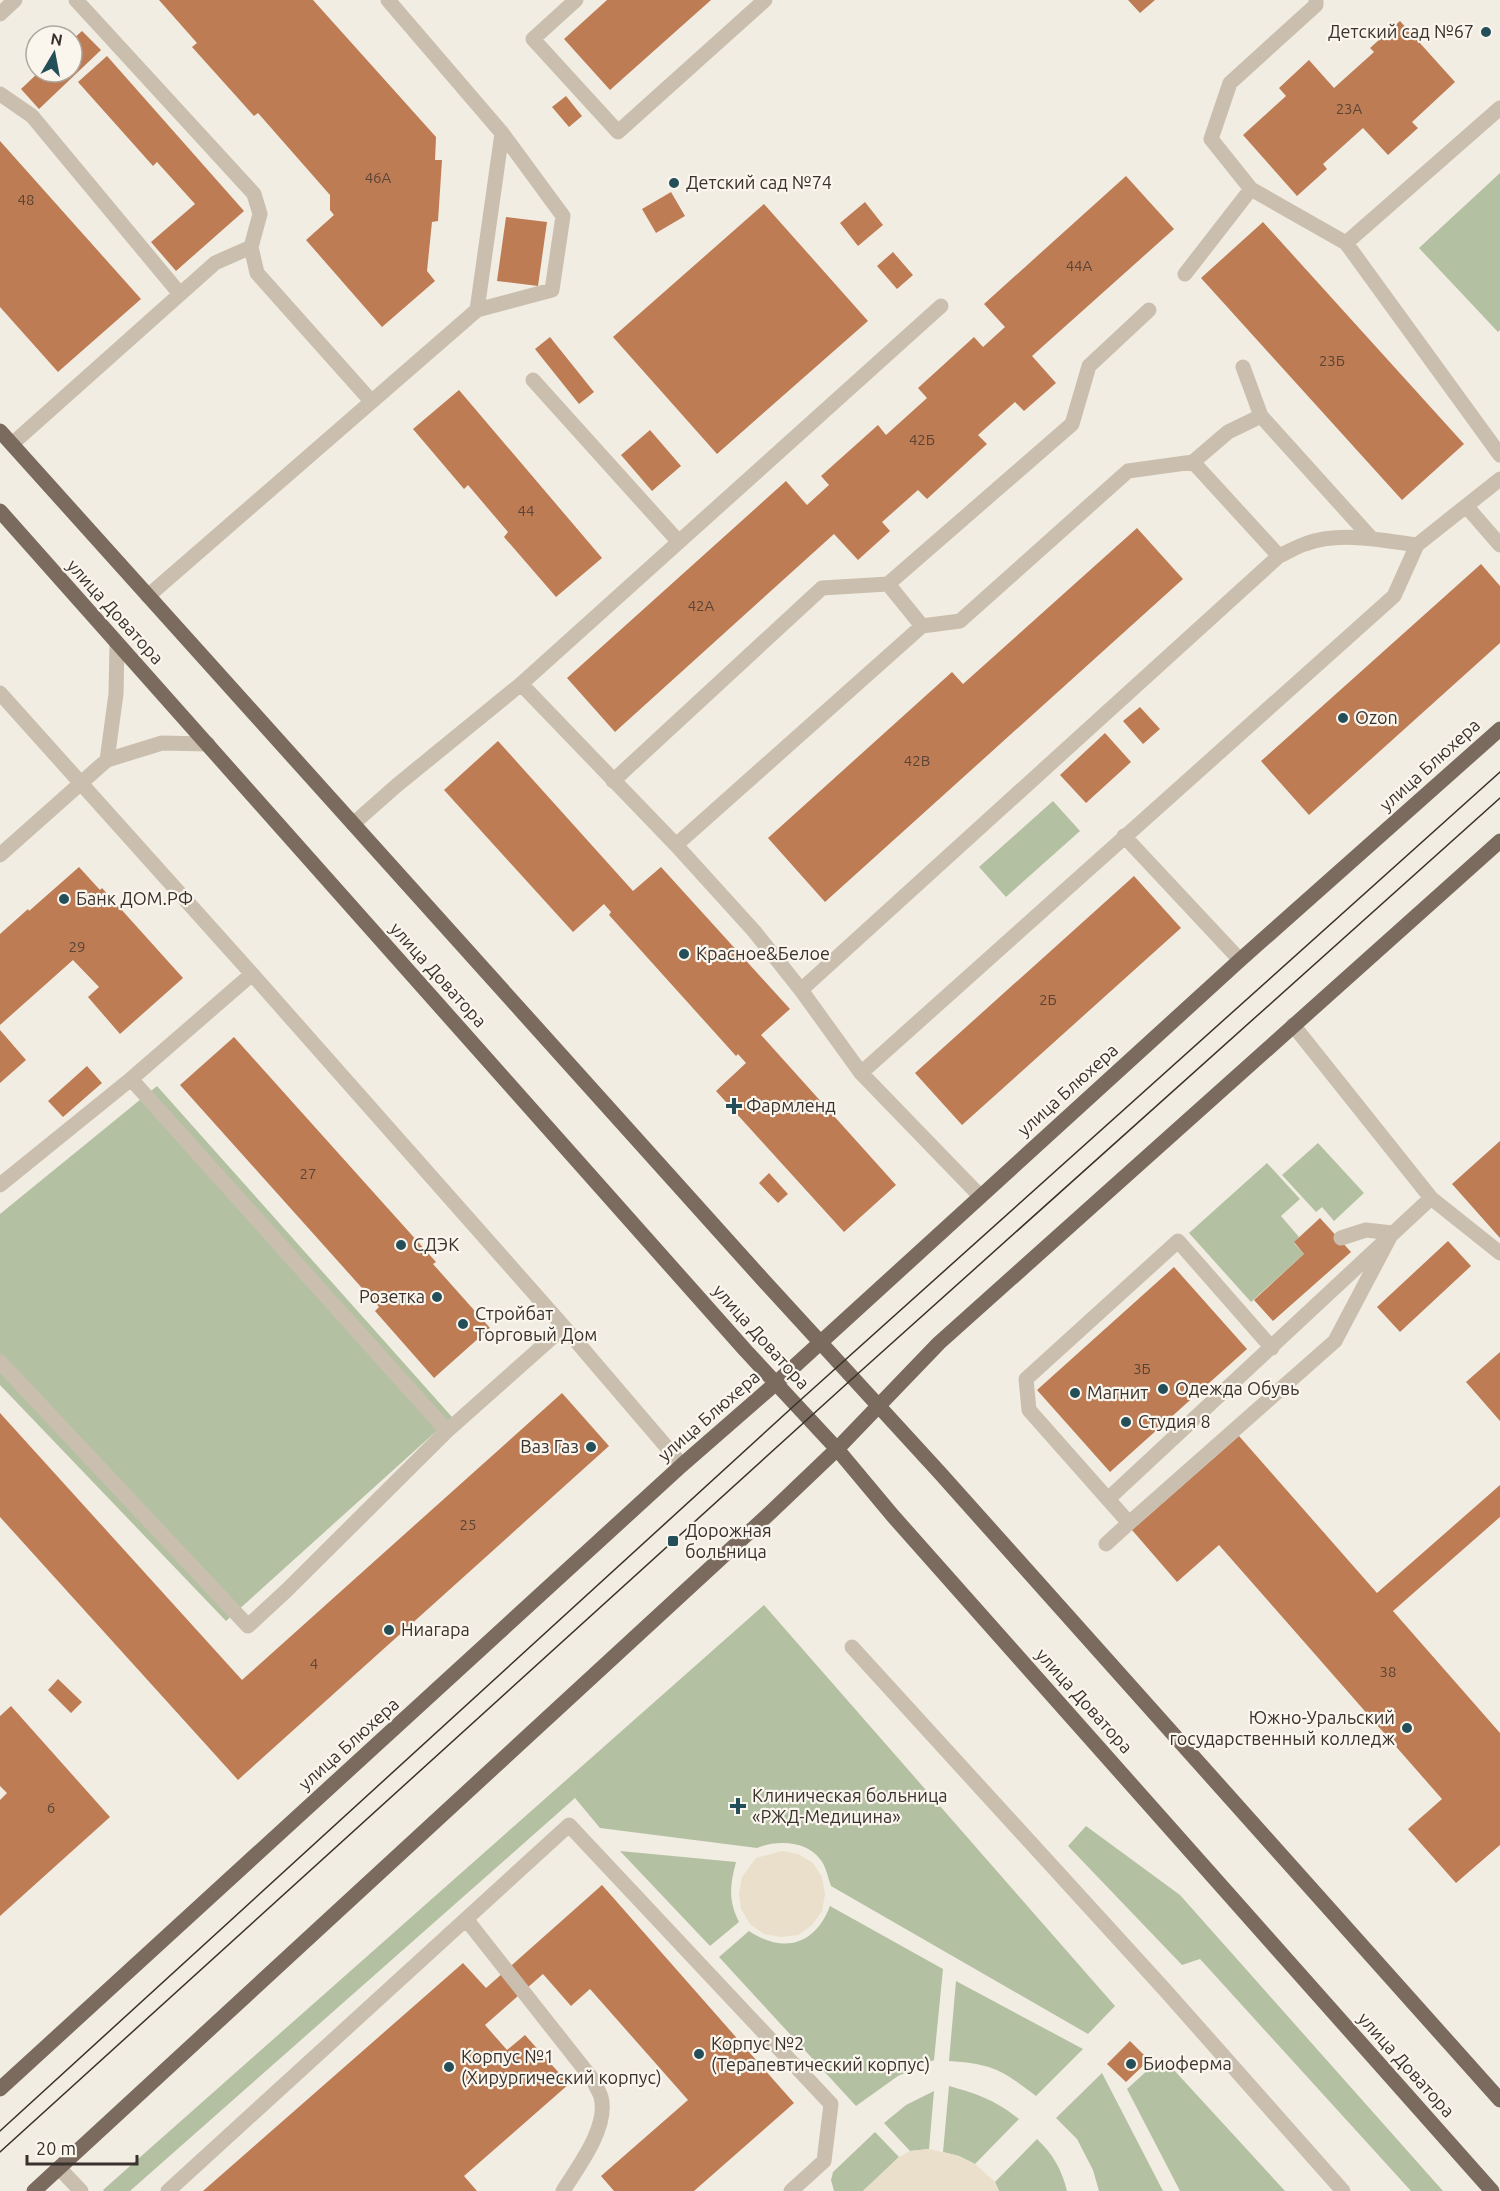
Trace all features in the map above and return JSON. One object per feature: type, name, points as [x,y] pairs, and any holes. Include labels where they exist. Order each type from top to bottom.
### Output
[{"type":"main road","name":"улица Доватора","points":[[0,431],[876,1405],[940,1473],[1500,2100]]},
{"type":"main road","name":"улица Доватора","points":[[0,511],[837,1449],[893,1516],[1492,2191]]},
{"type":"main road","name":"улица Блюхера","points":[[0,2089],[682,1465],[776,1383],[1240,960],[1500,729]]},
{"type":"main road","points":[[34,2191],[837,1449],[876,1405],[939,1343],[1500,842]]},
{"type":"street","points":[[0,14],[15,0]]},
{"type":"street","points":[[76,0],[254,194],[260,214],[252,247],[256,273],[371,401]]},
{"type":"street","points":[[148,596],[477,310],[552,290],[563,216],[502,133],[388,0]]},
{"type":"street","points":[[576,0],[533,39],[618,132],[765,0]]},
{"type":"street","points":[[1316,0],[1316,5],[1230,83],[1211,139],[1251,189],[1346,243],[1500,455]]},
{"type":"street","points":[[0,94],[32,116],[180,294]]},
{"type":"street","points":[[1346,243],[1500,108]]},
{"type":"street","points":[[477,310],[502,133]]},
{"type":"street","points":[[1185,274],[1251,189]]},
{"type":"street","points":[[12,444],[215,263],[252,247]]},
{"type":"street","points":[[353,824],[520,684],[941,306]]},
{"type":"street","points":[[613,781],[822,588],[888,584],[1072,424],[1089,366],[1149,310]]},
{"type":"street","points":[[1244,366],[1261,416],[1372,539]]},
{"type":"street","points":[[533,380],[678,541]]},
{"type":"street","points":[[676,845],[922,626],[960,621],[1128,471],[1193,462],[1228,432],[1261,416]]},
{"type":"street","points":[[1193,462],[1280,556]]},
{"type":"street","points":[[861,1073],[1394,596],[1417,545],[1500,479]]},
{"type":"street","points":[[1467,507],[1500,545]]},
{"type":"street","points":[[801,990],[1280,556],[1306,543],[1340,537],[1417,545]]},
{"type":"street","points":[[888,584],[922,626]]},
{"type":"street","points":[[107,760],[116,694],[117,644]]},
{"type":"street","points":[[520,684],[676,845],[754,931],[801,990],[861,1073],[980,1196]]},
{"type":"street","points":[[0,693],[564,1327],[682,1465]]},
{"type":"street","points":[[0,855],[107,760],[162,743],[208,744]]},
{"type":"street","points":[[1124,836],[1240,960]]},
{"type":"street","points":[[0,1185],[131,1079],[252,974]]},
{"type":"street","points":[[1293,1025],[1431,1198],[1500,1253]]},
{"type":"street","points":[[131,1079],[447,1431]]},
{"type":"street","points":[[1108,1499],[1431,1198]]},
{"type":"street","points":[[1341,1238],[1366,1230],[1392,1233]]},
{"type":"street","points":[[1106,1544],[1335,1341],[1392,1233]]},
{"type":"street","points":[[1129,1523],[1029,1410],[1026,1379],[1178,1241],[1272,1348]]},
{"type":"street","points":[[0,1362],[248,1626],[447,1431],[564,1327]]},
{"type":"street","points":[[852,1647],[1165,1990],[1343,2191]]},
{"type":"street","points":[[168,2191],[569,1825],[831,2104],[825,2160],[791,2191]]},
{"type":"street","points":[[466,1919],[592,2080],[601,2098],[601,2117],[592,2144],[563,2191]]},
{"type":"street","points":[[59,2168],[81,2191]]},
{"type":"green space","points":[[1500,173],[1500,330],[1498,332],[1419,248]]},
{"type":"green space","points":[[1053,801],[1080,831],[1006,897],[979,867]]},
{"type":"green space","points":[[157,1086],[452,1417],[226,1621],[0,1385],[0,1214]]},
{"type":"green space","points":[[1318,1143],[1364,1193],[1334,1221],[1322,1207],[1316,1212],[1282,1175]]},
{"type":"green space","points":[[1267,1163],[1300,1199],[1281,1216],[1299,1237],[1294,1243],[1304,1254],[1251,1302],[1189,1233]]},
{"type":"green space","points":[[764,1605],[1115,2006],[1088,2034],[831,1886],[822,1862],[807,1848],[782,1843],[757,1848],[600,1828],[575,1798],[130,2191],[103,2190]]},
{"type":"green space","points":[[1086,1826],[1180,1895],[1443,2191],[1411,2191],[1200,1959],[1182,1965],[1068,1846]]},
{"type":"green space","points":[[620,1851],[736,1862],[731,1892],[733,1907],[739,1922],[710,1946]]},
{"type":"green space","points":[[830,1906],[943,1969],[934,2060],[898,2076],[856,2106],[719,1957],[749,1931],[774,1942],[797,1942],[816,1930]]},
{"type":"green space","points":[[956,1981],[1083,2049],[1036,2096],[996,2070],[976,2064],[949,2061]]},
{"type":"green space","points":[[1162,2057],[1285,2191],[1180,2191],[1127,2089]]},
{"type":"green space","points":[[1102,2073],[1163,2191],[1099,2191],[1093,2170],[1077,2139],[1056,2118]]},
{"type":"green space","points":[[949,2086],[986,2098],[1019,2119],[975,2164],[959,2156],[943,2152]]},
{"type":"green space","points":[[934,2091],[929,2149],[910,2151],[884,2123],[906,2105]]},
{"type":"green space","points":[[875,2132],[899,2157],[863,2191],[834,2191],[831,2180],[833,2172]]},
{"type":"green space","points":[[1037,2139],[1056,2163],[1067,2191],[999,2191],[995,2182]]},
{"type":"shaded area","points":[[782,1851],[798,1854],[813,1863],[822,1877],[825,1894],[822,1911],[812,1925],[798,1935],[781,1937],[764,1934],[750,1924],[741,1909],[739,1893],[742,1877],[756,1858]]},
{"type":"shaded area","points":[[929,2149],[959,2156],[975,2164],[995,2182],[999,2191],[863,2191],[899,2157],[910,2151]]},
{"type":"building","points":[[159,0],[313,0],[436,137],[435,160],[442,160],[438,221],[432,222],[427,271],[435,281],[382,327],[306,240],[334,215],[330,210],[330,195],[258,113],[254,116],[192,47],[197,43]]},
{"type":"building","points":[[607,0],[711,0],[610,90],[564,39]]},
{"type":"building","points":[[1128,0],[1155,0],[1140,13]]},
{"type":"building","points":[[1400,21],[1455,82],[1412,122],[1418,128],[1388,155],[1363,128],[1323,164],[1327,169],[1297,196],[1243,135],[1286,96],[1279,88],[1309,60],[1334,88],[1374,52],[1370,48]]},
{"type":"building","points":[[84,33],[101,50],[84,66]]},
{"type":"building","points":[[107,56],[244,211],[176,271],[151,242],[195,204],[157,162],[153,166],[80,84],[84,84],[84,77]]},
{"type":"building","points":[[26,84],[65,84],[39,109],[21,89]]},
{"type":"building","points":[[566,96],[582,116],[569,127],[552,107]]},
{"type":"building","points":[[0,141],[141,299],[58,372],[0,307]]},
{"type":"building","points":[[1126,176],[1174,229],[1032,356],[1056,383],[1024,411],[1015,402],[978,435],[987,444],[927,499],[918,490],[882,522],[890,531],[858,560],[834,534],[615,732],[567,678],[786,481],[807,505],[829,485],[821,476],[878,425],[886,435],[927,398],[918,388],[974,337],[983,347],[1005,327],[984,304]]},
{"type":"building","points":[[671,192],[685,216],[656,233],[642,209]]},
{"type":"building","points":[[865,202],[883,225],[858,246],[840,223]]},
{"type":"building","points":[[764,204],[868,321],[717,454],[613,337]]},
{"type":"building","points":[[506,217],[547,222],[538,286],[497,281]]},
{"type":"building","points":[[1263,222],[1464,444],[1402,500],[1201,278]]},
{"type":"building","points":[[893,252],[913,275],[897,289],[877,266]]},
{"type":"building","points":[[550,337],[594,392],[579,404],[535,349]]},
{"type":"building","points":[[459,390],[602,558],[556,597],[504,537],[508,532],[468,485],[464,489],[413,429]]},
{"type":"building","points":[[650,430],[681,466],[652,491],[621,455]]},
{"type":"building","points":[[1137,528],[1183,579],[825,902],[768,838],[952,672],[963,684]]},
{"type":"building","points":[[1481,564],[1500,586],[1500,643],[1309,815],[1261,761]]},
{"type":"building","points":[[1140,707],[1160,729],[1143,744],[1123,721]]},
{"type":"building","points":[[1105,733],[1131,762],[1086,803],[1060,775]]},
{"type":"building","points":[[498,741],[633,891],[661,867],[790,1009],[761,1035],[896,1185],[844,1232],[716,1091],[746,1063],[738,1054],[736,1056],[609,915],[611,912],[604,904],[573,932],[444,790]]},
{"type":"building","points":[[79,867],[100,890],[102,888],[183,978],[120,1034],[88,997],[99,987],[73,960],[0,1025],[0,934]]},
{"type":"building","points":[[1134,876],[1181,928],[962,1125],[915,1073]]},
{"type":"building","points":[[0,1030],[26,1060],[0,1083]]},
{"type":"building","points":[[234,1037],[436,1262],[433,1264],[490,1328],[434,1378],[375,1311],[379,1307],[180,1085]]},
{"type":"building","points":[[87,1066],[102,1083],[63,1117],[48,1101]]},
{"type":"building","points":[[1500,1141],[1500,1238],[1452,1184]]},
{"type":"building","points":[[769,1173],[788,1194],[778,1203],[759,1183]]},
{"type":"building","points":[[1320,1218],[1351,1252],[1273,1321],[1254,1300],[1304,1254],[1294,1242]]},
{"type":"building","points":[[1448,1241],[1471,1266],[1400,1332],[1377,1307]]},
{"type":"building","points":[[1174,1267],[1247,1349],[1110,1472],[1037,1390]]},
{"type":"building","points":[[1500,1352],[1500,1421],[1466,1382]]},
{"type":"building","points":[[562,1393],[609,1446],[238,1780],[0,1517],[0,1413],[242,1680]]},
{"type":"building","points":[[1239,1436],[1377,1593],[1500,1485],[1500,1517],[1393,1611],[1500,1733],[1500,1845],[1456,1883],[1408,1829],[1442,1799],[1219,1545],[1177,1582],[1132,1530]]},
{"type":"building","points":[[58,1679],[82,1702],[71,1713],[48,1690]]},
{"type":"building","points":[[11,1706],[110,1817],[0,1916],[0,1800],[7,1793],[0,1786],[0,1716]]},
{"type":"building","points":[[602,1885],[794,2103],[694,2191],[614,2191],[601,2176],[688,2100],[590,1989],[571,2006],[543,1974],[485,2025],[507,2050],[525,2035],[569,2084],[464,2176],[477,2191],[203,2191],[463,1963],[486,1988]]},
{"type":"building","points":[[1130,2041],[1149,2060],[1126,2082],[1107,2064]]},
{"type":"tram line","points":[[0,2131],[796,1404],[1500,772]]},
{"type":"tram line","points":[[0,2152],[853,1378],[1500,798]]},
{"type":"place","name":"Детский сад №67","points":[[1486,32]]},
{"type":"place","name":"Детский сад №74","points":[[674,183]]},
{"type":"place","name":"Ozon","points":[[1343,718]]},
{"type":"place","name":"Банк ДОМ.РФ","points":[[64,899]]},
{"type":"place","name":"Красное&Белое","points":[[684,954]]},
{"type":"place","name":"Фармленд","points":[[734,1106]]},
{"type":"place","name":"СДЭК","points":[[401,1245]]},
{"type":"place","name":"Розетка","points":[[437,1297]]},
{"type":"place","name":"Стройбат Торговый Дом","points":[[463,1324]]},
{"type":"place","name":"Одежда Обувь","points":[[1163,1389]]},
{"type":"place","name":"Магнит","points":[[1075,1393]]},
{"type":"place","name":"Студия 8","points":[[1126,1422]]},
{"type":"place","name":"Ваз Газ","points":[[591,1447]]},
{"type":"place","name":"Дорожная больница","points":[[673,1541]]},
{"type":"place","name":"Ниагара","points":[[389,1630]]},
{"type":"place","name":"Южно-Уральский государственный колледж","points":[[1407,1728]]},
{"type":"place","name":"Клиническая больница «РЖД-Медицина»","points":[[738,1806]]},
{"type":"place","name":"Корпус №2 (Терапевтический корпус)","points":[[699,2054]]},
{"type":"place","name":"Биоферма","points":[[1131,2064]]},
{"type":"place","name":"Корпус №1 (Хирургический корпус)","points":[[449,2067]]}]
